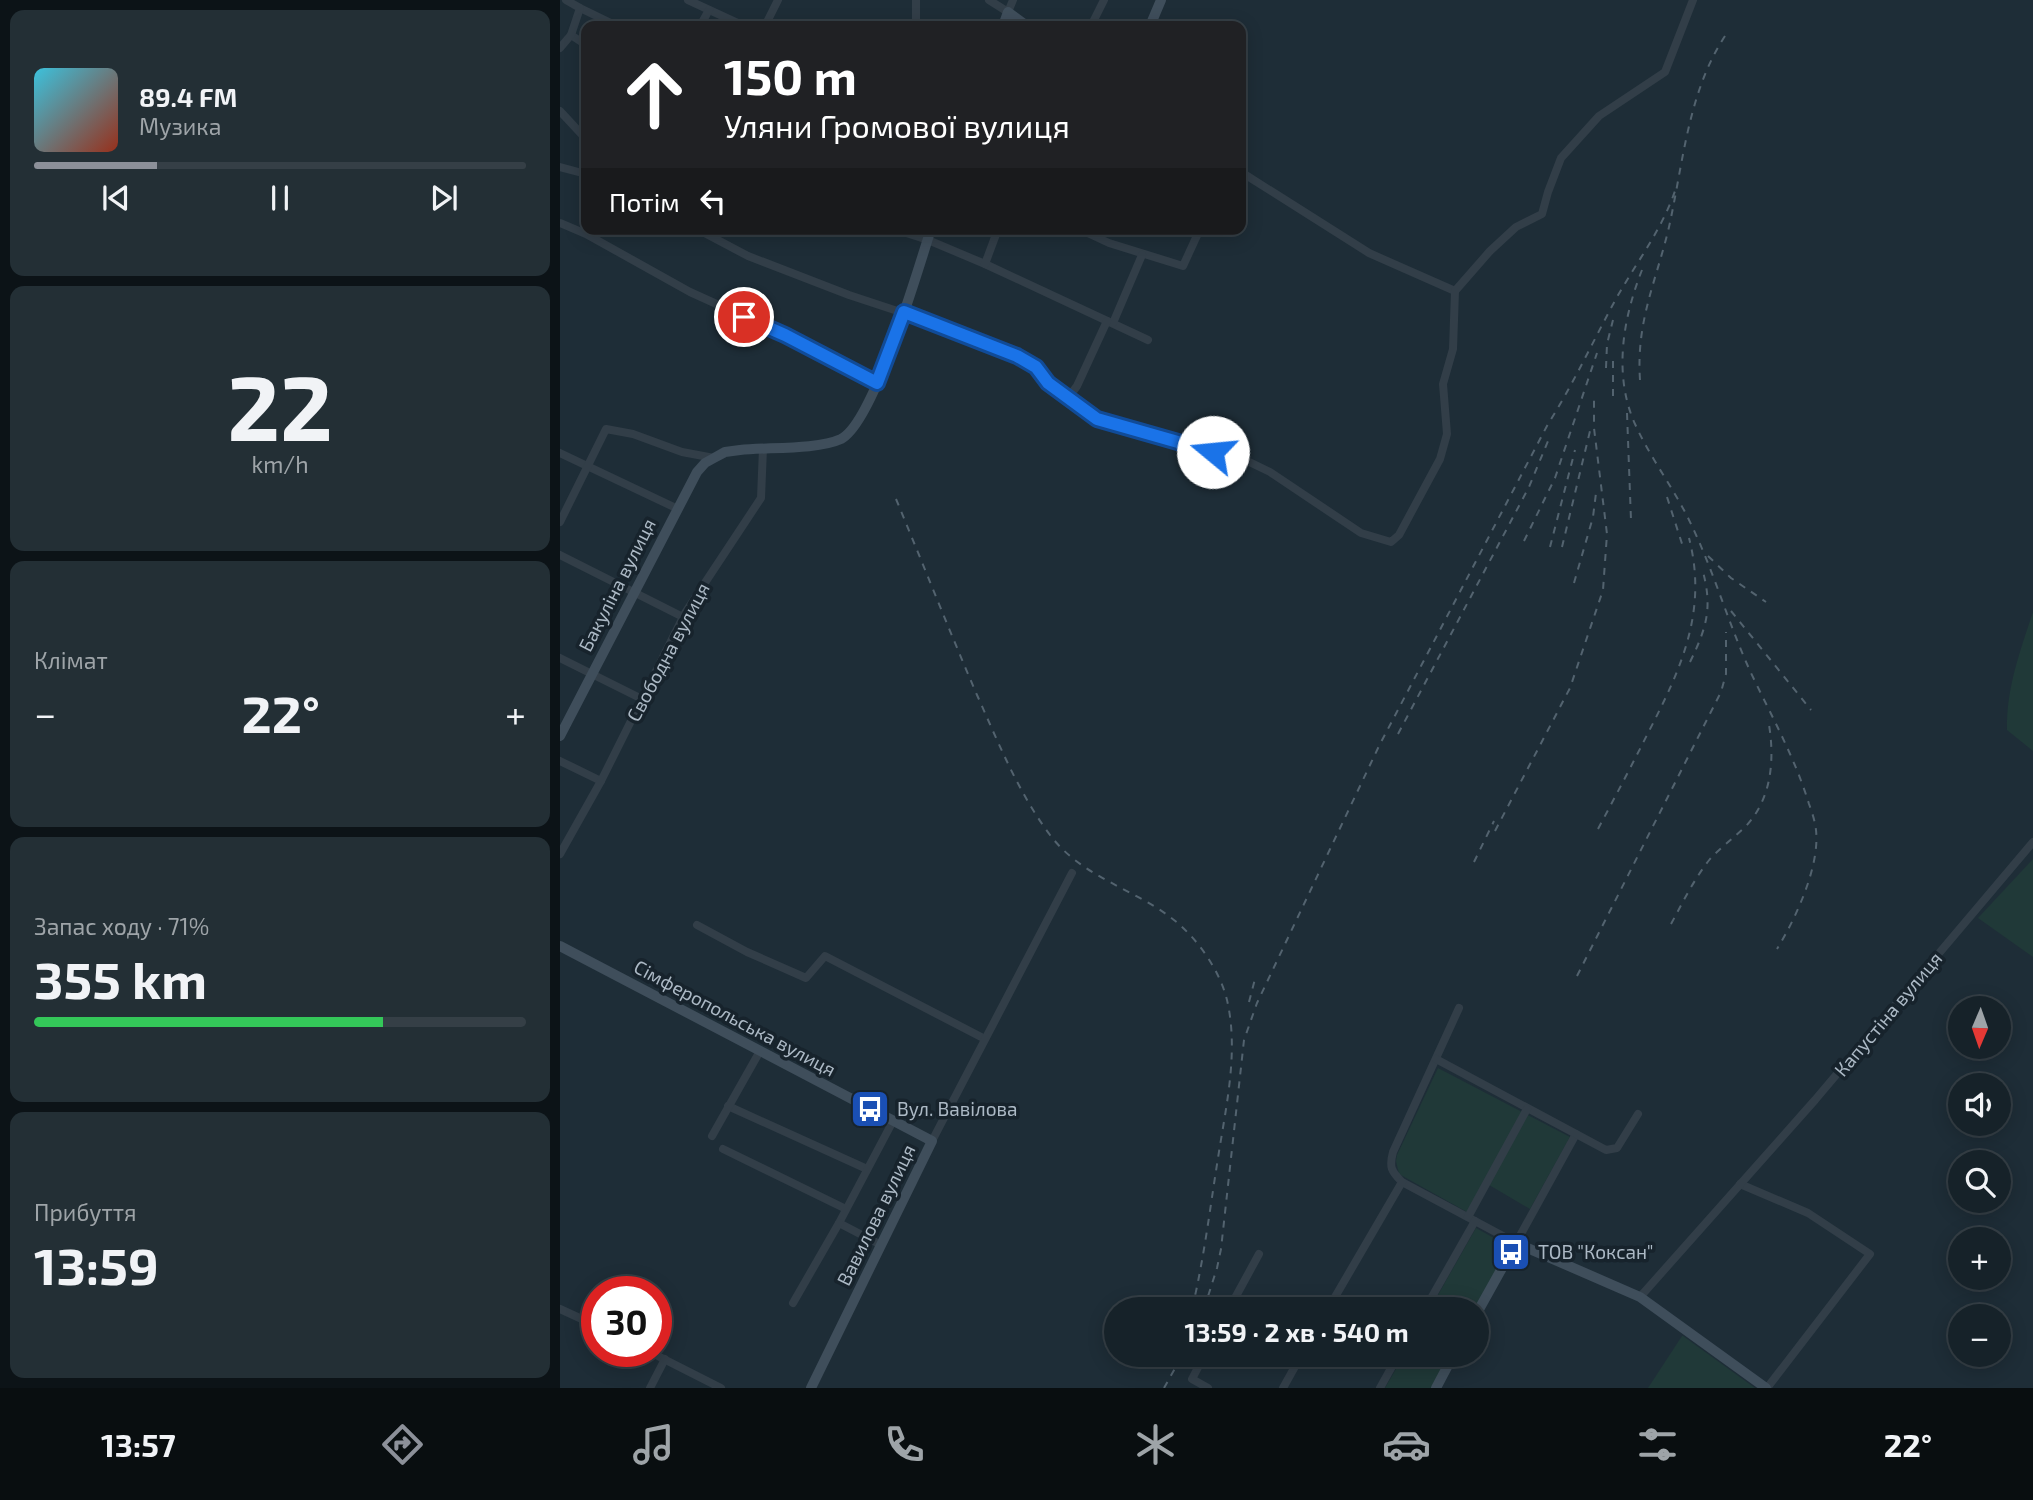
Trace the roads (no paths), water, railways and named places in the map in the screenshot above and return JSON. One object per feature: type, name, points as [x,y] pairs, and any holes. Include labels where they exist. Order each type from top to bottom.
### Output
[{"type":"street","points":[[566,0],[607,21]]},
{"type":"street","points":[[688,0],[733,21]]},
{"type":"street","points":[[768,21],[778,0]]},
{"type":"street","points":[[916,0],[916,21]]},
{"type":"street","points":[[989,0],[1020,21]]},
{"type":"street","points":[[1005,21],[1013,0]]},
{"type":"street","points":[[1094,21],[1104,0]]},
{"type":"street","points":[[1152,21],[1161,0]]},
{"type":"street","points":[[708,235],[748,256],[1017,356],[1036,367],[1048,383],[1097,419],[1239,457],[1270,472],[1362,533],[1391,542],[1399,535],[1440,459],[1447,434],[1443,384],[1452,349],[1455,291],[1490,251],[1516,227],[1542,214],[1561,158],[1599,116],[1665,72],[1693,0]]},
{"type":"street","points":[[560,48],[571,35],[580,8]]},
{"type":"street","points":[[703,21],[709,10]]},
{"type":"street","points":[[571,35],[581,42]]},
{"type":"street","points":[[560,111],[581,134]]},
{"type":"street","points":[[560,167],[581,173]]},
{"type":"street","points":[[1246,175],[1368,253],[1455,291]]},
{"type":"street","points":[[560,223],[581,230]]},
{"type":"street","points":[[592,235],[690,292],[785,335],[877,383]]},
{"type":"street","points":[[560,522],[606,429],[634,435],[682,452],[714,458],[725,452],[827,443],[842,438],[854,428],[877,383],[929,235]]},
{"type":"street","points":[[931,235],[985,264],[1148,340]]},
{"type":"street","points":[[985,264],[996,235]]},
{"type":"street","points":[[1094,235],[1142,255],[1183,266],[1197,235]]},
{"type":"street","points":[[1068,398],[1077,386],[1142,255]]},
{"type":"street","name":"Свободна вулиця","points":[[560,855],[601,781],[683,617],[761,498],[763,448]]},
{"type":"street","points":[[560,453],[676,508]]},
{"type":"street","name":"Бакуліна вулиця","points":[[560,736],[676,508],[697,472],[714,458]]},
{"type":"street","points":[[560,555],[683,617]]},
{"type":"street","points":[[560,658],[642,699]]},
{"type":"street","points":[[560,761],[601,781]]},
{"type":"street","name":"Капустіна вулиця","points":[[1640,1297],[2033,842]]},
{"type":"street","name":"Вавилова вулиця","points":[[811,1388],[932,1141],[1072,873]]},
{"type":"street","points":[[697,925],[747,952],[806,978],[825,956],[985,1039]]},
{"type":"street","name":"Сімферопольська вулиця","points":[[560,946],[932,1141]]},
{"type":"street","points":[[1459,1008],[1390,1162],[1393,1173],[1402,1182],[1516,1243],[1640,1297],[1767,1388],[1870,1254],[1808,1213],[1740,1184]]},
{"type":"street","points":[[712,1136],[760,1051]]},
{"type":"street","points":[[1436,1059],[1605,1150],[1614,1150],[1638,1114]]},
{"type":"street","points":[[729,1106],[867,1169]]},
{"type":"street","points":[[1431,1297],[1527,1109]]},
{"type":"street","points":[[793,1303],[893,1121]]},
{"type":"street","points":[[1486,1297],[1576,1134]]},
{"type":"street","points":[[723,1149],[846,1209]]},
{"type":"street","points":[[1335,1297],[1402,1182]]},
{"type":"street","points":[[839,1223],[881,1245]]},
{"type":"street","points":[[1236,1297],[1259,1254]]},
{"type":"street","points":[[560,1309],[581,1319]]},
{"type":"street","points":[[672,1363],[721,1388]]},
{"type":"street","points":[[650,1388],[661,1367]]},
{"type":"street","points":[[1198,1367],[1192,1379],[1208,1388]]},
{"type":"street","points":[[1283,1388],[1295,1367]]},
{"type":"street","points":[[1380,1388],[1392,1367]]},
{"type":"street","points":[[1436,1388],[1447,1367]]},
{"type":"street","points":[[697,1388],[702,1378]]},
{"type":"railway","points":[[1640,380],[1644,320],[1669,227],[1688,129],[1703,81],[1725,36]]},
{"type":"railway","points":[[1208,1297],[1221,1249],[1244,1040],[1257,1003],[1379,746],[1548,424],[1657,230],[1676,188]]},
{"type":"railway","points":[[1642,270],[1630,307],[1623,347],[1624,386],[1628,405],[1635,424],[1695,532],[1742,653],[1797,770],[1815,823],[1816,844],[1810,875],[1799,907],[1777,949]]},
{"type":"railway","points":[[1606,368],[1607,344],[1613,320]]},
{"type":"railway","points":[[1524,541],[1555,478],[1597,353]]},
{"type":"railway","points":[[1613,361],[1613,397]]},
{"type":"railway","points":[[1495,831],[1570,688],[1603,590],[1607,534],[1594,428],[1594,395]]},
{"type":"railway","points":[[1627,413],[1631,520]]},
{"type":"railway","points":[[1562,547],[1590,431]]},
{"type":"railway","points":[[1398,734],[1529,487],[1548,441]]},
{"type":"railway","points":[[1550,547],[1575,450]]},
{"type":"railway","points":[[1574,583],[1593,517],[1596,493]]},
{"type":"railway","points":[[1667,497],[1684,550]]},
{"type":"railway","points":[[896,499],[993,732],[1039,819],[1050,835],[1079,863],[1147,902],[1180,925],[1209,959],[1220,979],[1227,1000],[1232,1059],[1228,1099],[1194,1297]]},
{"type":"railway","points":[[1598,829],[1671,686],[1688,639],[1695,590],[1689,538]]},
{"type":"railway","points":[[1708,556],[1731,578],[1766,602]]},
{"type":"railway","points":[[1690,662],[1701,638],[1708,606],[1702,568]]},
{"type":"railway","points":[[1731,611],[1811,710]]},
{"type":"railway","points":[[1577,976],[1721,692],[1726,674],[1726,632]]},
{"type":"railway","points":[[1671,924],[1704,867],[1746,826],[1762,802],[1770,776],[1768,719]]},
{"type":"railway","points":[[1474,862],[1494,821]]},
{"type":"railway","points":[[1249,1002],[1256,975]]},
{"type":"railway","points":[[1164,1388],[1176,1367]]},
{"type":"place","name":"Вул. Вавілова","points":[[870,1109]]},
{"type":"place","name":"ТОВ \"Коксан\"","points":[[1511,1252]]}]
